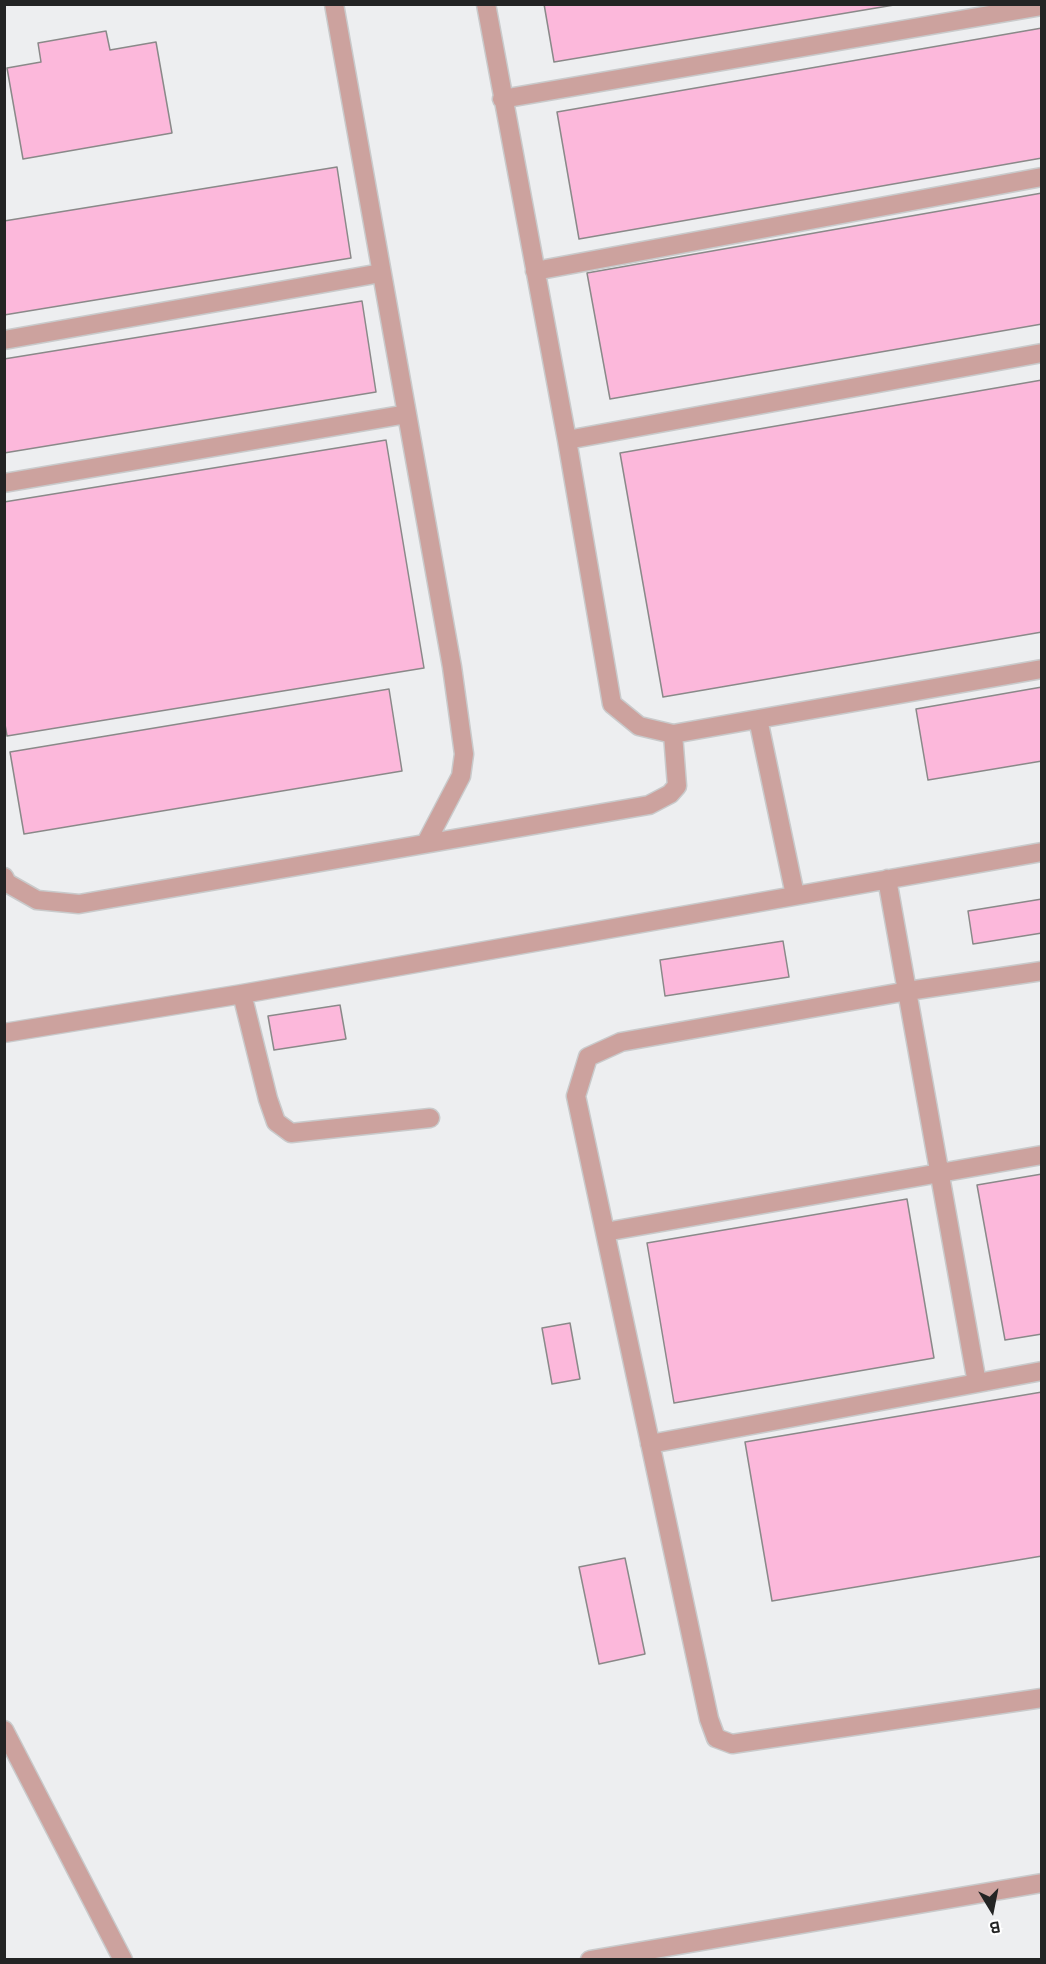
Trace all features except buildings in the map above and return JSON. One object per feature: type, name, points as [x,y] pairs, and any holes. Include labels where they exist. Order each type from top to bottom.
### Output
[{"type":"lane","points":[[334,4],[452,667],[464,754],[461,776],[426,843]]},
{"type":"lane","points":[[486,4],[567,440],[612,704],[639,726],[673,734],[1041,669]]},
{"type":"lane","points":[[502,99],[1041,6]]},
{"type":"lane","points":[[535,271],[1041,177]]},
{"type":"lane","points":[[4,339],[381,273]]},
{"type":"lane","points":[[567,440],[1041,353]]},
{"type":"lane","points":[[4,483],[407,414]]},
{"type":"lane","points":[[758,719],[795,895]]},
{"type":"lane","points":[[4,877],[7,883],[37,900],[79,904],[649,805],[670,794],[677,786],[673,734]]},
{"type":"lane","points":[[4,1033],[242,994],[1041,852]]},
{"type":"lane","points":[[887,879],[977,1383]]},
{"type":"lane","points":[[1041,971],[908,991],[621,1042],[588,1057],[576,1096],[709,1719],[716,1738],[732,1744],[1041,1698]]},
{"type":"lane","points":[[242,994],[276,1122],[291,1133],[430,1118]]},
{"type":"lane","points":[[605,1232],[1041,1155]]},
{"type":"lane","points":[[650,1444],[1041,1371]]},
{"type":"lane","points":[[4,1730],[123,1959]]},
{"type":"lane","points":[[590,1959],[1041,1883]]}]
